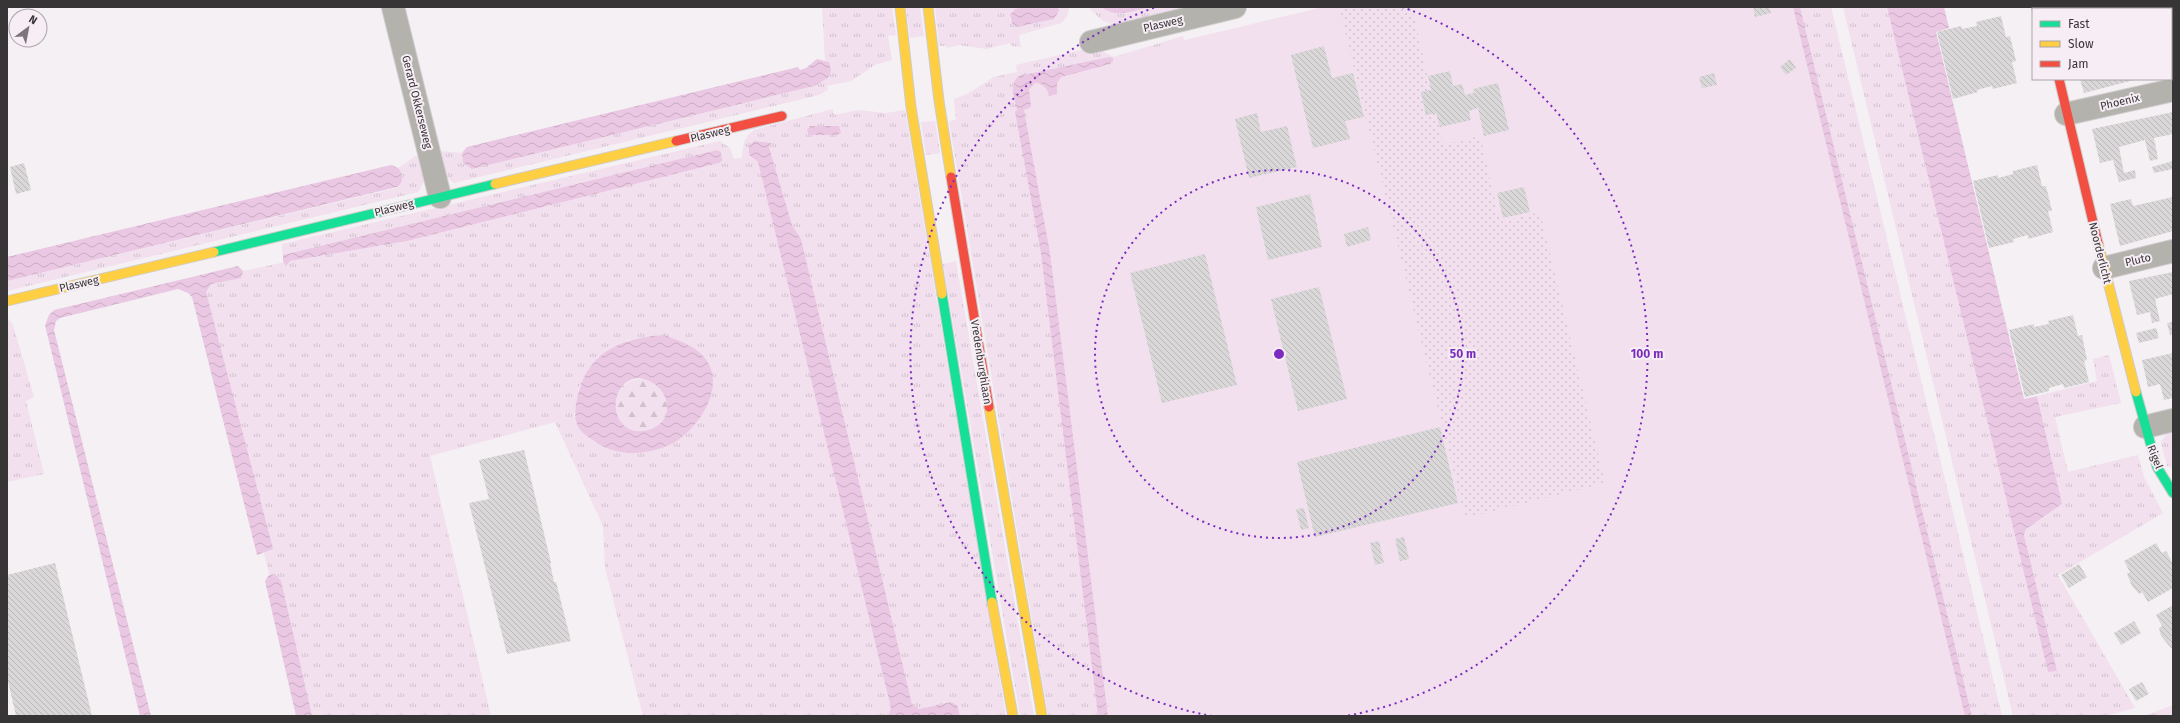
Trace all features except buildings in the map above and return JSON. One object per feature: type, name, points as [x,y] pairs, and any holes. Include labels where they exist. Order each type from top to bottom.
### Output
[{"type":"street","name":"Gerard Okkerseweg","points":[[394,7],[440,197]]},
{"type":"street","points":[[900,7],[911,107],[990,590],[1014,716]]},
{"type":"street","name":"Vredenburghlaan","points":[[928,7],[939,101],[1018,585],[1042,716]]},
{"type":"street","name":"Plasweg","points":[[1091,42],[1235,7]]},
{"type":"street","name":"Noorderlicht","points":[[2059,80],[2066,114],[2104,268],[2145,427]]},
{"type":"street","name":"Phoenix","points":[[2066,114],[2173,90]]},
{"type":"street","name":"Plasweg","points":[[7,301],[440,197],[658,147],[782,116]]},
{"type":"street","name":"Pluto","points":[[2104,268],[2173,251]]},
{"type":"street","points":[[2145,427],[2173,420]]},
{"type":"street","name":"Rigel","points":[[2145,427],[2157,467],[2172,487]]},
{"type":"green space","points":[[822,7],[892,7],[896,35],[888,36],[892,60],[875,65],[851,81],[827,86],[828,90],[819,95],[454,183],[445,176],[439,151],[462,153],[463,163],[472,169],[814,86],[828,78],[829,62],[825,60]]},
{"type":"green space","points":[[906,7],[920,7],[924,36],[910,38]]},
{"type":"green space","points":[[935,7],[1024,7],[1015,9],[1010,15],[1010,20],[1017,27],[1054,19],[1059,11],[1058,7],[1069,7],[1067,16],[1061,23],[1019,35],[1021,47],[1011,46],[1010,43],[987,49],[958,45],[947,48],[946,46],[939,46]]},
{"type":"green space","points":[[1089,7],[1101,7],[1109,12],[1125,14],[1151,7],[1187,7],[1116,25],[1103,21]]},
{"type":"green space","points":[[1323,7],[1796,7],[1968,716],[1110,716],[1022,79]]},
{"type":"green space","points":[[1339,7],[1412,7],[1443,145],[1480,136],[1500,222],[1540,212],[1605,483],[1465,518]]},
{"type":"green space","points":[[1800,7],[1831,7],[2002,716],[1972,716]]},
{"type":"green space","points":[[1843,7],[1887,7],[2048,672],[2057,671],[2024,535],[2026,529],[2062,504],[2037,396],[2097,381],[2093,359],[2109,355],[2121,403],[2055,417],[2068,472],[2138,455],[2144,477],[2163,513],[2058,575],[2135,708],[2106,716],[2013,716]]},
{"type":"green space","points":[[1183,36],[1231,224],[1661,716],[1108,716],[1050,253],[1024,110],[1109,57],[1039,72],[1013,83],[1017,110],[1015,112],[1041,254],[1098,716],[1048,716],[949,121],[956,120],[954,99],[969,93],[994,77],[1017,72],[1016,65],[1094,47],[1114,57]]},
{"type":"green space","points":[[833,109],[834,115],[858,110],[886,113],[905,110],[1006,716],[960,716],[957,705],[951,702],[919,709],[912,704],[801,239],[792,225],[769,147],[771,143],[749,146],[749,155],[758,162],[891,708],[889,714],[883,716],[643,716],[605,568],[603,526],[555,422],[430,456],[491,716],[304,716],[197,281],[290,261],[407,241],[719,163],[722,155],[721,152],[717,150],[283,255],[282,244],[720,141],[730,148],[734,159],[742,158],[743,146],[746,139],[754,130]],"holes":[[[665,335],[709,367],[713,382],[711,395],[574,417],[579,386],[627,340]]]},
{"type":"green space","points":[[935,121],[940,153],[926,155],[921,122]]},
{"type":"green space","points":[[417,155],[424,182],[418,192],[7,291],[7,281],[397,188],[402,181],[401,173],[398,168]]},
{"type":"green space","points":[[956,261],[1034,716],[1020,716],[943,264]]},
{"type":"green space","points":[[7,317],[13,325],[34,397],[26,401],[44,474],[7,482]]},
{"type":"green space","points":[[636,379],[646,379],[660,386],[667,400],[667,410],[660,424],[646,431],[636,431],[626,427],[619,420],[615,410],[615,400],[619,390],[626,383]]},
{"type":"green space","points":[[2173,430],[2173,468],[2167,466],[2161,442],[2167,433]]},
{"type":"green space","points":[[2173,705],[2173,716],[2144,716]]},
{"type":"water","points":[[1024,7],[1058,7],[1059,11],[1054,19],[1017,27],[1012,23],[1010,15],[1015,9]]},
{"type":"water","points":[[1101,7],[1151,7],[1125,13],[1113,13]]},
{"type":"water","points":[[1793,7],[1800,7],[1972,716],[1965,716]]},
{"type":"water","points":[[1887,7],[1944,7],[1949,28],[1936,32],[2024,399],[2037,396],[2062,504],[2026,529],[2024,535],[2057,671],[2048,672]]},
{"type":"water","points":[[1109,57],[1113,58],[1113,61],[1110,64],[1061,77],[1057,83],[1057,94],[1049,96],[1045,87],[1035,83],[1029,89],[1031,107],[1024,110],[1050,253],[1108,716],[1098,716],[1041,254],[1015,112],[1017,110],[1013,87],[1019,76]]},
{"type":"water","points":[[817,59],[829,62],[831,71],[828,78],[814,86],[472,169],[463,163],[462,153],[467,147],[798,67],[800,70],[806,68]]},
{"type":"water","points":[[810,126],[839,126],[841,132],[838,135],[809,135],[807,130]]},
{"type":"water","points":[[754,141],[771,143],[769,147],[792,225],[801,239],[912,704],[919,709],[951,702],[957,705],[960,716],[883,716],[889,714],[891,708],[758,162],[749,155],[749,146]]},
{"type":"water","points":[[717,150],[721,152],[722,161],[719,163],[407,241],[290,261],[286,266],[283,261],[283,255]]},
{"type":"water","points":[[391,165],[398,168],[402,175],[401,183],[397,187],[7,281],[7,257]]},
{"type":"water","points":[[238,266],[243,271],[241,278],[211,284],[206,292],[273,549],[257,555],[192,297],[188,293],[178,289],[60,318],[56,321],[54,330],[151,716],[140,716],[45,325],[49,315],[54,310]]},
{"type":"water","points":[[664,335],[688,345],[700,353],[708,363],[712,375],[713,387],[710,400],[704,411],[688,432],[672,444],[656,450],[640,453],[612,450],[590,438],[583,433],[578,426],[575,418],[575,409],[580,387],[595,361],[606,352],[618,345],[647,337]],"holes":[[[638,378],[650,381],[659,387],[664,395],[667,404],[666,414],[662,422],[655,428],[643,431],[632,430],[623,425],[618,417],[616,408],[620,389],[628,382]]]},
{"type":"water","points":[[275,574],[281,581],[312,716],[296,716],[265,581],[269,575]]},
{"type":"traffic: fast","points":[[214,252],[495,184]]},
{"type":"traffic: fast","points":[[942,294],[992,602]]},
{"type":"traffic: fast","points":[[2136,392],[2157,467],[2173,493]]},
{"type":"traffic: slow","points":[[900,7],[911,107],[942,294]]},
{"type":"traffic: slow","points":[[928,7],[939,101],[951,177]]},
{"type":"traffic: slow","points":[[495,184],[676,141]]},
{"type":"traffic: slow","points":[[2098,243],[2136,392]]},
{"type":"traffic: slow","points":[[7,301],[214,252]]},
{"type":"traffic: slow","points":[[989,407],[1042,716]]},
{"type":"traffic: slow","points":[[992,602],[1013,716]]},
{"type":"traffic: jam","points":[[2059,80],[2098,243]]},
{"type":"traffic: jam","points":[[676,141],[782,116]]},
{"type":"traffic: jam","points":[[951,177],[989,407]]}]
